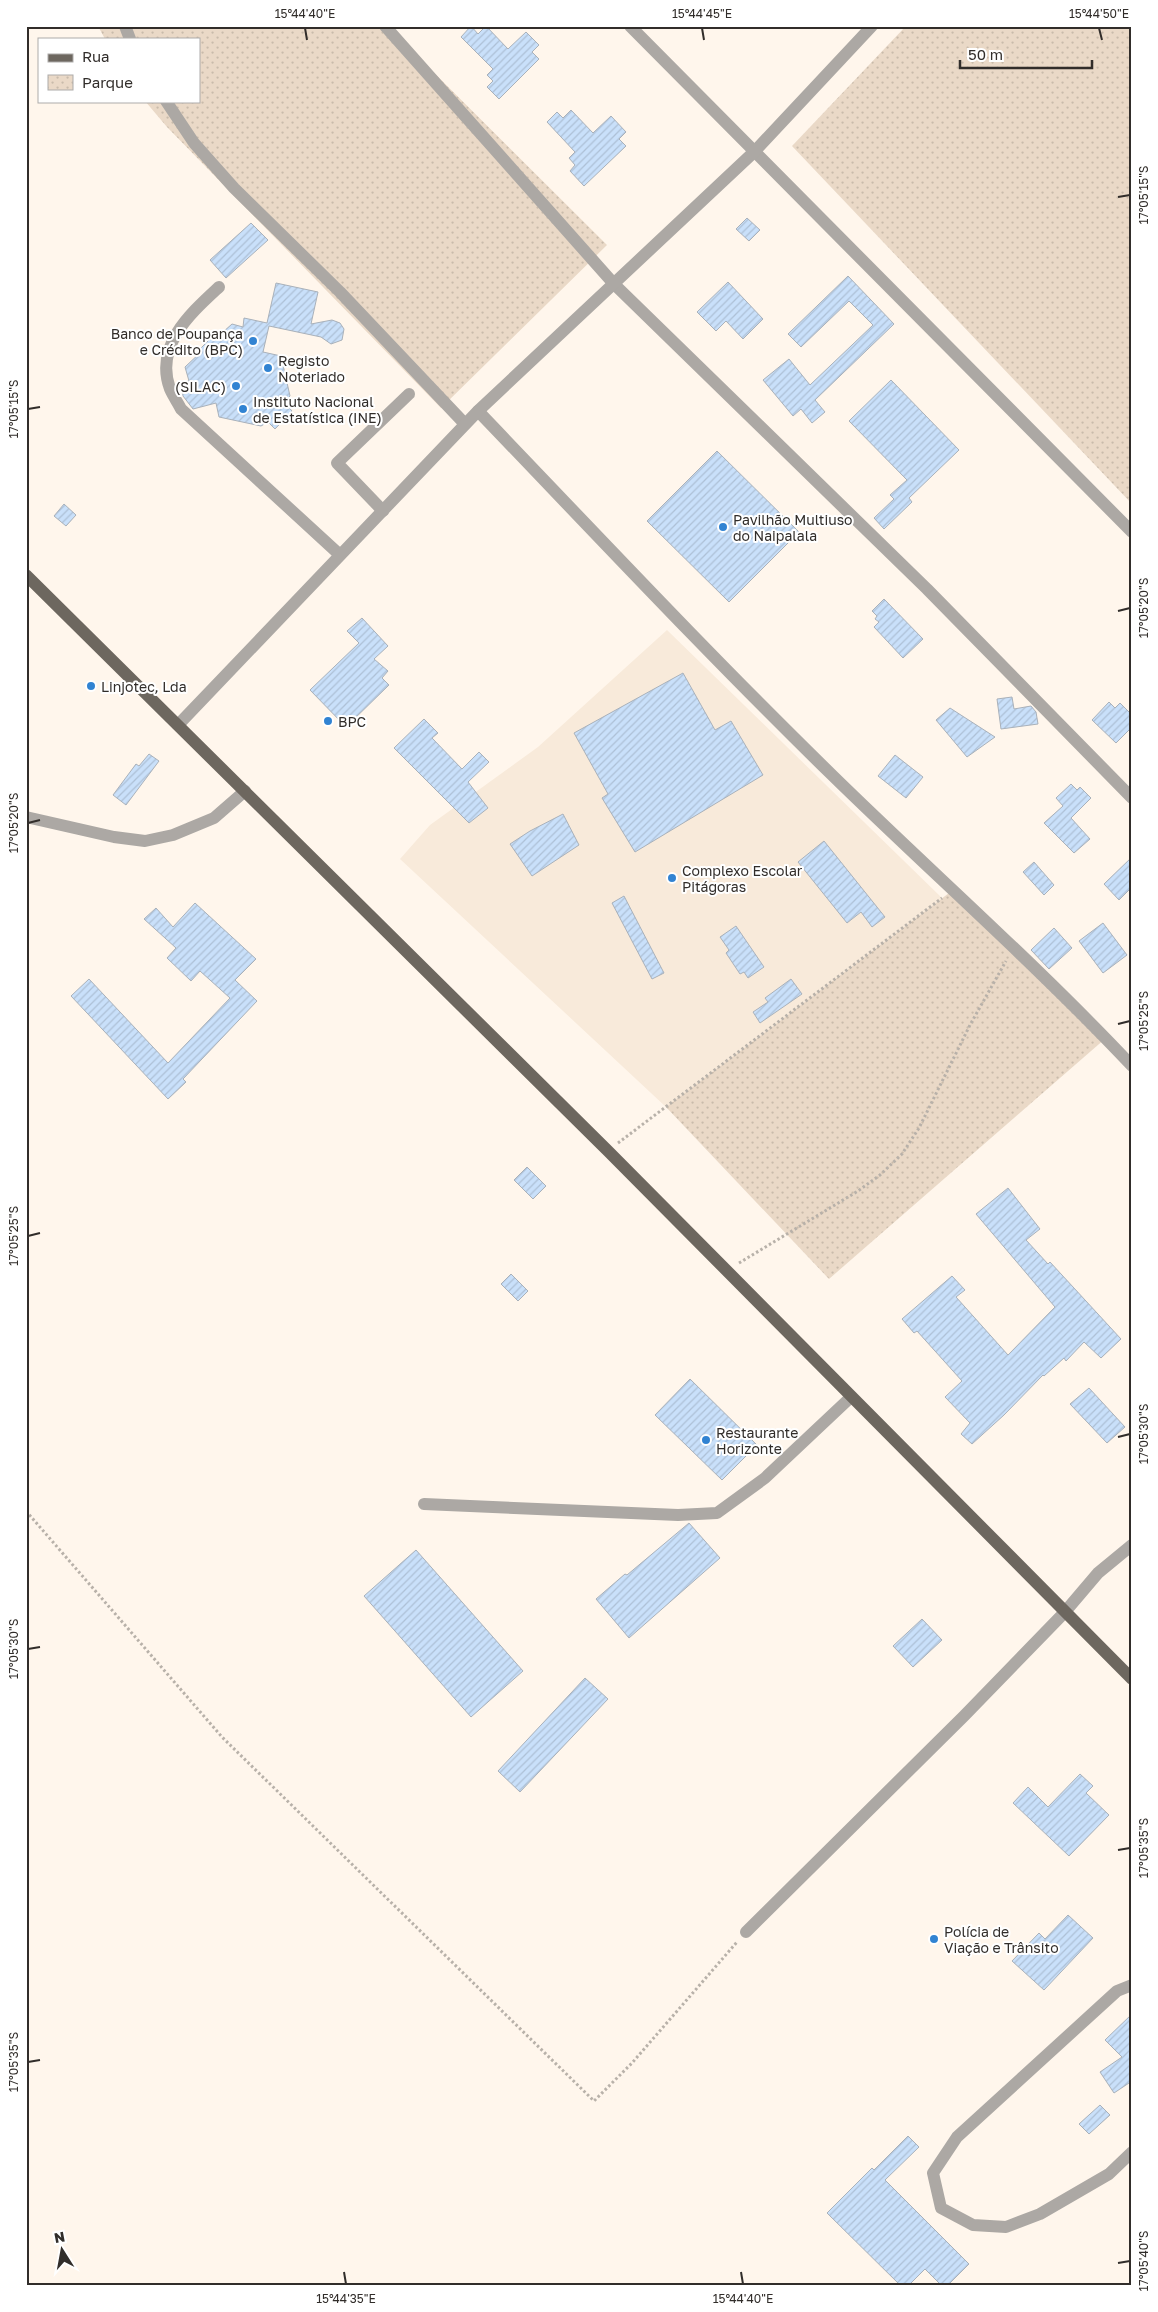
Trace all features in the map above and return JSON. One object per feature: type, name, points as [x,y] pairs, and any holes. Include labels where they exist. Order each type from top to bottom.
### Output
[{"type":"main road","points":[[26,574],[608,1151],[1064,1613],[1132,1679]]},
{"type":"street","points":[[125,26],[130,38]]},
{"type":"street","points":[[385,26],[614,284],[927,588],[1104,772],[1132,798]]},
{"type":"street","points":[[630,26],[1132,532]]},
{"type":"street","points":[[178,725],[465,424],[754,152],[872,26]]},
{"type":"street","points":[[167,102],[194,143],[234,188],[340,292],[465,424]]},
{"type":"street","points":[[220,287],[191,313],[170,345],[166,364],[170,388],[181,409],[340,555]]},
{"type":"street","points":[[383,511],[337,464],[409,394]]},
{"type":"street","points":[[478,411],[736,679],[832,774],[1014,947],[1132,1066]]},
{"type":"street","points":[[26,817],[114,837],[145,841],[173,835],[214,818],[245,791]]},
{"type":"street","points":[[424,1504],[678,1515],[717,1513],[765,1478],[851,1397]]},
{"type":"street","points":[[746,1932],[964,1716],[1064,1613],[1093,1578],[1132,1545]]},
{"type":"street","points":[[1132,1985],[1117,1991],[957,2137],[933,2173],[941,2208],[973,2225],[1006,2227],[1040,2214],[1109,2174],[1132,2152]]},
{"type":"path","points":[[608,1151],[953,890]]},
{"type":"path","points":[[726,1270],[858,1191],[880,1175],[902,1154],[919,1128],[966,1033],[1014,947]]},
{"type":"path","points":[[26,1511],[222,1737],[594,2102],[632,2063],[746,1932]]},
{"type":"shaded area","name":"Complexo Escolar Pitágoras","points":[[667,630],[942,898],[666,1107],[400,859],[430,825],[538,747]]},
{"type":"green space","points":[[98,26],[387,26],[607,245],[441,408],[167,127],[146,102],[200,102],[200,38],[104,38]]},
{"type":"green space","points":[[906,26],[1132,26],[1132,504],[792,146]]},
{"type":"green space","points":[[953,890],[1106,1038],[829,1279],[666,1107]]},
{"type":"building","points":[[471,26],[478,34],[486,26],[508,49],[526,32],[539,45],[532,52],[539,59],[499,99],[487,87],[493,81],[487,75],[493,69],[461,37]]},
{"type":"building","points":[[571,110],[593,133],[611,116],[626,132],[619,139],[626,146],[584,186],[570,171],[575,165],[569,158],[575,152],[547,122],[557,112],[563,118]]},
{"type":"building","points":[[747,218],[760,230],[749,241],[736,229]]},
{"type":"building","points":[[251,223],[268,240],[226,278],[210,260]]},
{"type":"building","points":[[848,276],[894,324],[815,400],[825,412],[812,423],[801,409],[793,416],[763,380],[789,359],[810,385],[873,325],[849,301],[801,347],[788,334]]},
{"type":"building","points":[[728,282],[763,319],[743,339],[726,321],[716,331],[697,312]]},
{"type":"building","points":[[276,283],[318,292],[311,324],[332,320],[340,323],[344,329],[342,340],[331,344],[321,337],[269,326],[263,352],[281,356],[290,396],[284,402],[292,411],[275,429],[268,422],[261,426],[219,417],[216,403],[193,409],[183,396],[180,383],[189,381],[185,367],[202,351],[200,349],[210,339],[214,340],[232,324],[243,327],[244,318],[267,323]]},
{"type":"building","points":[[891,380],[959,450],[909,498],[912,502],[884,529],[874,518],[894,499],[890,495],[907,480],[849,421]]},
{"type":"building","name":"Pavilhão Multiuso do Naipalala","points":[[717,451],[799,532],[729,602],[647,521]]},
{"type":"building","points":[[64,504],[76,515],[66,526],[54,516]]},
{"type":"building","points":[[884,599],[923,639],[903,658],[874,627],[879,622],[875,619],[877,616],[872,611]]},
{"type":"building","points":[[362,618],[388,646],[374,659],[388,671],[382,678],[389,685],[346,727],[310,690],[359,643],[347,631]]},
{"type":"building","points":[[683,673],[715,730],[731,721],[763,775],[635,852],[602,798],[608,794],[574,733]]},
{"type":"building","points":[[1012,697],[1014,709],[1031,706],[1036,712],[1038,724],[1001,729],[997,699]]},
{"type":"building","points":[[1109,702],[1115,708],[1120,703],[1132,715],[1132,727],[1116,743],[1092,720]]},
{"type":"building","points":[[950,708],[995,737],[967,757],[936,720]]},
{"type":"building","points":[[424,719],[438,733],[432,738],[462,769],[479,752],[489,762],[468,782],[488,808],[469,823],[394,748]]},
{"type":"building","points":[[149,754],[159,761],[126,805],[113,795],[136,764],[139,766]]},
{"type":"building","points":[[895,755],[923,777],[906,798],[878,776]]},
{"type":"building","points":[[1071,784],[1077,790],[1080,787],[1091,798],[1071,818],[1090,839],[1074,853],[1044,823],[1063,806],[1056,798]]},
{"type":"building","points":[[563,814],[579,845],[532,876],[510,844]]},
{"type":"building","points":[[824,841],[885,917],[872,927],[861,912],[847,923],[798,862]]},
{"type":"building","points":[[1132,857],[1132,887],[1119,900],[1104,884]]},
{"type":"building","points":[[1034,862],[1054,885],[1044,895],[1023,872]]},
{"type":"building","points":[[624,896],[664,973],[652,979],[612,903]]},
{"type":"building","points":[[195,903],[256,959],[235,980],[257,1001],[183,1079],[186,1082],[168,1099],[71,996],[89,979],[168,1063],[230,998],[200,971],[191,981],[167,958],[176,948],[144,919],[156,908],[173,927]]},
{"type":"building","points":[[1103,923],[1127,955],[1103,973],[1079,941]]},
{"type":"building","points":[[736,926],[764,967],[748,978],[744,972],[740,974],[726,953],[729,950],[720,937]]},
{"type":"building","points":[[1054,928],[1072,948],[1049,969],[1031,950]]},
{"type":"building","points":[[791,979],[802,994],[760,1023],[753,1012],[768,1002],[765,998]]},
{"type":"building","points":[[527,1167],[546,1186],[533,1199],[514,1180]]},
{"type":"building","points":[[1008,1188],[1040,1229],[1026,1240],[1048,1264],[1050,1262],[1121,1339],[1101,1358],[1084,1342],[1066,1361],[1064,1358],[1043,1375],[1004,1415],[972,1444],[961,1434],[970,1423],[945,1397],[962,1381],[917,1331],[914,1333],[902,1319],[952,1276],[965,1290],[956,1297],[1008,1355],[1055,1307],[976,1214]]},
{"type":"building","points":[[511,1274],[528,1291],[518,1301],[501,1284]]},
{"type":"building","points":[[690,1379],[757,1445],[722,1480],[655,1415]]},
{"type":"building","points":[[1089,1388],[1125,1427],[1107,1443],[1070,1404]]},
{"type":"building","points":[[689,1523],[720,1558],[629,1638],[596,1599]]},
{"type":"building","points":[[416,1550],[523,1671],[471,1717],[364,1596]]},
{"type":"building","points":[[922,1619],[942,1640],[913,1667],[893,1646]]},
{"type":"building","points":[[585,1678],[608,1699],[520,1792],[498,1771]]},
{"type":"building","points":[[1080,1774],[1093,1786],[1086,1793],[1109,1815],[1069,1856],[1013,1803],[1028,1787],[1048,1807]]},
{"type":"building","points":[[1068,1915],[1093,1938],[1044,1990],[1012,1961],[1039,1933],[1045,1939]]},
{"type":"building","points":[[1132,2014],[1132,2081],[1114,2093],[1100,2072],[1122,2057],[1105,2040]]},
{"type":"building","points":[[1100,2105],[1110,2115],[1089,2134],[1079,2124]]},
{"type":"building","points":[[908,2136],[919,2147],[885,2180],[969,2264],[947,2286],[942,2286],[925,2269],[908,2286],[901,2286],[827,2213],[872,2168],[874,2170]]},
{"type":"place","name":"Banco de Poupança e Crédito (BPC)","points":[[253,341]]},
{"type":"place","name":"Registo Noteriado","points":[[268,368]]},
{"type":"place","name":"(SILAC)","points":[[236,386]]},
{"type":"place","name":"Instituto Nacional de Estatística (INE)","points":[[243,409]]},
{"type":"place","name":"Pavilhão Multiuso do Naipalala","points":[[723,527]]},
{"type":"place","name":"Linjotec, Lda","points":[[91,686]]},
{"type":"place","name":"BPC","points":[[328,721]]},
{"type":"place","name":"Complexo Escolar Pitágoras","points":[[672,878]]},
{"type":"place","name":"Restaurante Horizonte","points":[[706,1440]]},
{"type":"place","name":"Polícia de Viação e Trânsito","points":[[934,1939]]}]
